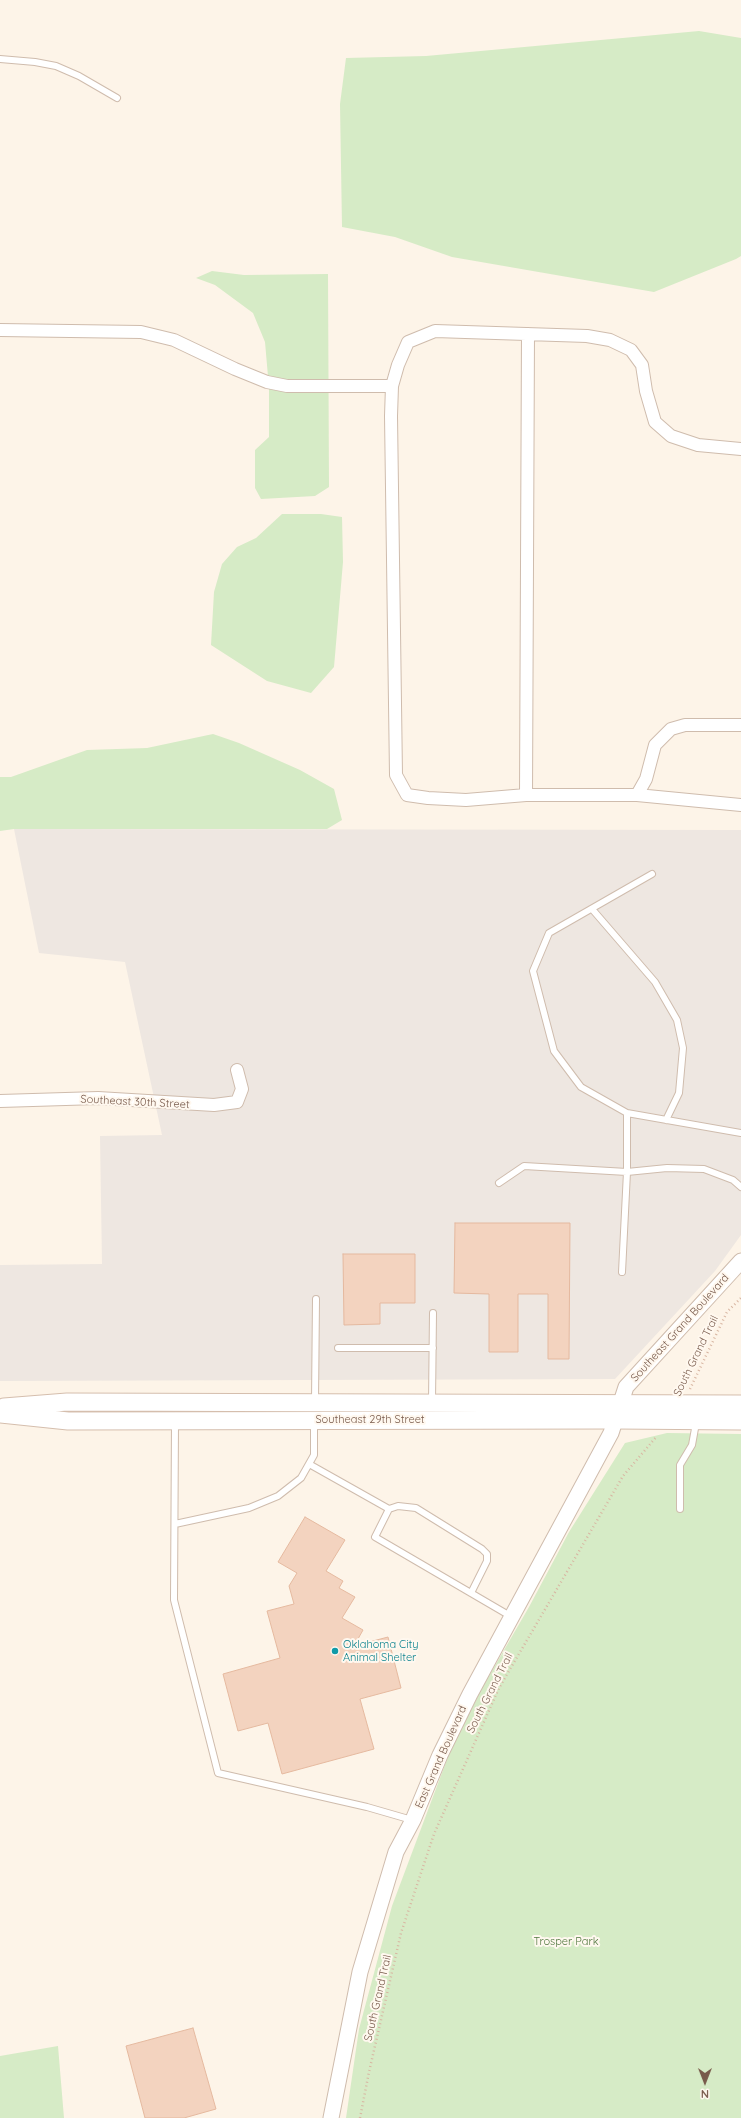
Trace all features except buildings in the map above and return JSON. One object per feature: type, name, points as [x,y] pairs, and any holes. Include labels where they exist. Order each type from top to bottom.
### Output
[{"type":"main road","name":"Southeast 29th Street","points":[[0,1407],[67,1402],[741,1404]]},
{"type":"main road","points":[[314,1420],[315,1403]]},
{"type":"main road","name":"Southeast 29th Street","points":[[0,1414],[68,1421],[741,1421]]},
{"type":"street","points":[[0,330],[149,333],[174,340],[235,370],[267,382],[287,386],[392,386]]},
{"type":"street","points":[[741,450],[698,445],[671,436],[655,422],[646,391],[642,365],[632,350],[610,340],[587,336],[435,331],[408,342],[398,365],[392,386],[390,416],[396,775],[407,795],[428,798],[466,800],[526,795],[637,795],[741,806]]},
{"type":"street","points":[[526,795],[528,334]]},
{"type":"street","points":[[637,795],[646,779],[655,745],[671,729],[685,725],[741,725]]},
{"type":"street","name":"Southeast 30th Street","points":[[0,1101],[98,1098],[214,1105],[237,1102],[242,1089],[237,1070]]},
{"type":"street","name":"Southeast Grand Boulevard","points":[[616,1420],[626,1387],[741,1261]]},
{"type":"street","name":"East Grand Boulevard","points":[[331,2118],[360,1972],[396,1852],[413,1820],[440,1756],[470,1694],[587,1479],[611,1433],[616,1420]]},
{"type":"lane","points":[[0,59],[35,62],[56,66],[79,76],[116,98]]},
{"type":"lane","points":[[652,874],[549,933],[533,971],[554,1051],[581,1087],[626,1112],[741,1133]]},
{"type":"lane","points":[[592,909],[655,982],[677,1020],[683,1048],[679,1094],[666,1120]]},
{"type":"lane","points":[[622,1272],[627,1172],[626,1112]]},
{"type":"lane","points":[[499,1183],[524,1166],[627,1172],[667,1168],[704,1169],[733,1180],[741,1187]]},
{"type":"lane","points":[[315,1403],[316,1299]]},
{"type":"lane","points":[[432,1314],[432,1403]]},
{"type":"lane","points":[[338,1348],[432,1348]]},
{"type":"lane","points":[[174,1420],[174,1600],[218,1773],[368,1807],[413,1820]]},
{"type":"lane","points":[[175,1524],[249,1508],[278,1496],[301,1478],[314,1455],[314,1420]]},
{"type":"lane","points":[[680,1509],[680,1465],[692,1445],[696,1421]]},
{"type":"lane","points":[[309,1464],[389,1509]]},
{"type":"lane","points":[[471,1593],[487,1561],[487,1554],[482,1549],[416,1508],[398,1506],[389,1509],[375,1537],[512,1617]]},
{"type":"path","name":"South Grand Trail","points":[[682,1403],[727,1312],[741,1298]]},
{"type":"path","name":"South Grand Trail","points":[[360,2118],[401,1933],[434,1834],[499,1688],[623,1476],[668,1421]]},
{"type":"shaded area","points":[[14,829],[741,830],[741,1235],[715,1271],[615,1379],[0,1381],[0,1265],[102,1264],[100,1136],[162,1135],[125,962],[39,953]]},
{"type":"green space","points":[[699,31],[741,38],[741,256],[736,259],[654,292],[452,257],[395,237],[342,227],[340,104],[346,58],[426,56]]},
{"type":"green space","points":[[212,271],[244,275],[328,274],[329,487],[315,496],[261,499],[255,488],[255,450],[269,437],[269,388],[265,342],[253,313],[215,285],[196,278]]},
{"type":"green space","points":[[282,514],[321,514],[342,517],[343,562],[334,667],[311,693],[267,681],[211,645],[214,592],[222,564],[237,547],[256,538]]},
{"type":"green space","points":[[213,734],[239,743],[300,770],[334,789],[342,820],[327,829],[14,829],[0,831],[0,777],[11,777],[87,750],[147,748]]},
{"type":"green space","name":"Trosper Park","points":[[667,1433],[741,1434],[741,2118],[346,2118],[359,2029],[392,1906],[449,1754],[482,1688],[529,1607],[569,1532],[625,1443]]},
{"type":"green space","points":[[58,2046],[64,2118],[0,2118],[0,2056]]},
{"type":"place","name":"Oklahoma City Animal Shelter","points":[[335,1651]]}]
